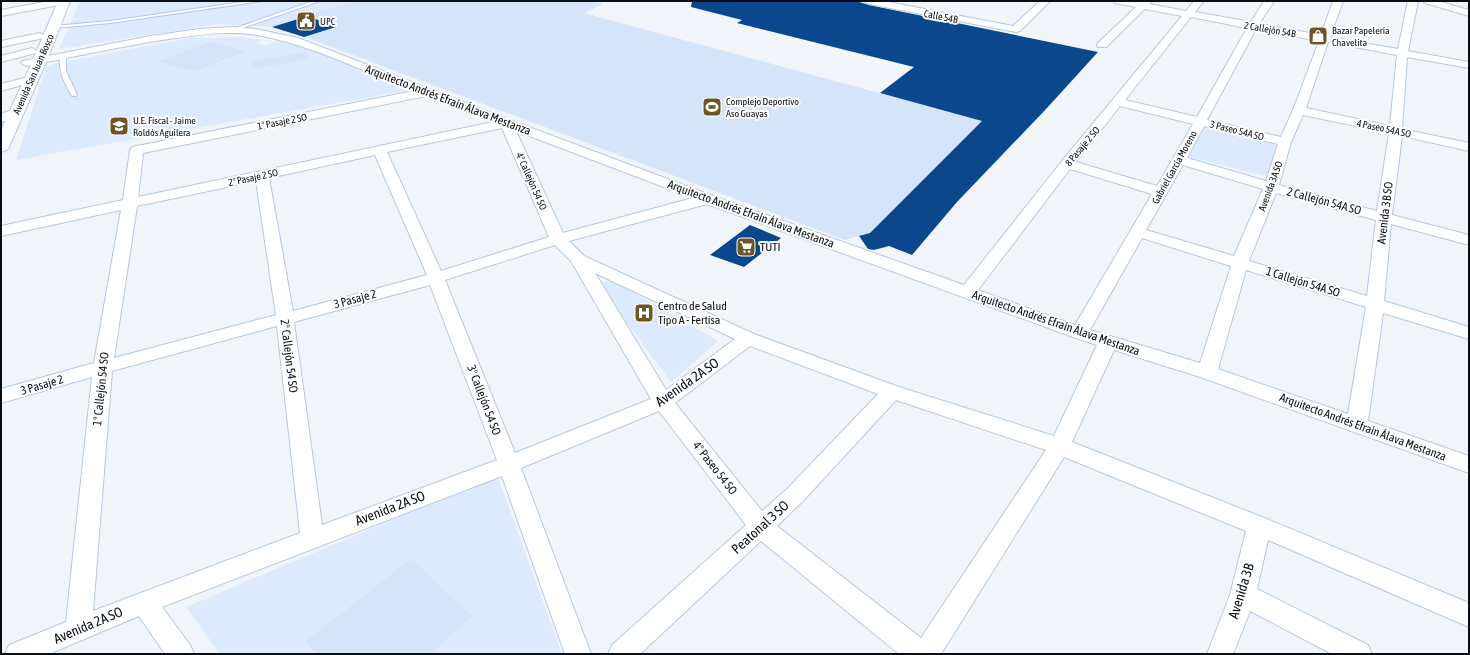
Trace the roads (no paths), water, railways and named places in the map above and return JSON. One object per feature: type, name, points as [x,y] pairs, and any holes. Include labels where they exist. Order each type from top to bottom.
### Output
[{"type":"street","name":"Calle 54B","points":[[869,1],[1012,29],[1016,29],[1045,1]]},
{"type":"street","name":"2 Callejón 54B","points":[[1118,1],[1145,3],[1188,14],[1469,65]]},
{"type":"street","name":"8 Pasaje 2 SO","points":[[967,293],[1067,164],[1198,1]]},
{"type":"street","name":"Gabriel García Moreno","points":[[1079,333],[1161,192],[1253,26],[1269,1]]},
{"type":"street","name":"Avenida 3A SO","points":[[1207,372],[1240,262],[1271,187],[1285,142],[1299,110],[1338,1]]},
{"type":"street","name":"Avenida 3B SO","points":[[1357,425],[1375,304],[1384,217],[1396,131],[1402,53],[1413,1]]},
{"type":"street","points":[[1428,1],[1469,13]]},
{"type":"street","points":[[1445,1],[1469,8]]},
{"type":"street","points":[[1102,45],[1145,3]]},
{"type":"street","name":"Avenida San Juan Bosco","points":[[1,118],[15,84],[26,63],[36,55],[54,27],[53,4]]},
{"type":"street","name":"Avenida San Juan Bosco","points":[[1,147],[32,79],[40,36],[53,4]]},
{"type":"street","points":[[1,13],[53,4]]},
{"type":"street","points":[[921,12],[932,4]]},
{"type":"street","name":"Arquitecto Andrés Efraín Álava Mestanza","points":[[1,59],[36,55],[64,56],[191,33],[232,30],[256,32],[298,41],[506,123],[708,199],[967,293],[1079,333],[1207,372],[1469,465]]},
{"type":"street","points":[[1,44],[40,36]]},
{"type":"street","points":[[1,88],[32,79]]},
{"type":"street","name":"1º Pasaje 2 SO","points":[[137,150],[427,92]]},
{"type":"street","name":"3 Paseo 54A SO","points":[[1118,102],[1200,120],[1285,142]]},
{"type":"street","name":"4 Paseo 54A SO","points":[[1299,110],[1469,147]]},
{"type":"street","points":[[1,118],[17,112]]},
{"type":"street","name":"2º Pasaje 2 SO","points":[[1,231],[506,123]]},
{"type":"street","name":"4º Callejón 54 SO","points":[[506,123],[558,239]]},
{"type":"street","name":"1º Callejón 54 SO","points":[[78,629],[103,367],[130,203],[137,150]]},
{"type":"street","name":"3º Callejón 54 SO","points":[[379,150],[436,278],[509,464],[578,654]]},
{"type":"street","name":"2 Callejón 54A SO","points":[[1179,160],[1271,187],[1469,240]]},
{"type":"street","points":[[1067,164],[1161,192]]},
{"type":"street","name":"2º Callejón 54 SO","points":[[262,175],[285,318],[312,538]]},
{"type":"street","name":"3 Pasaje 2","points":[[1,396],[103,367],[436,278],[558,239],[708,199]]},
{"type":"street","name":"1 Callejón 54A SO","points":[[1137,232],[1469,332]]},
{"type":"street","name":"4º Paseo 54 SO","points":[[558,239],[578,259],[663,402],[760,526],[920,654]]},
{"type":"street","points":[[578,259],[748,338],[892,392],[1060,446],[1259,526],[1469,615]]},
{"type":"street","name":"Avenida 2A SO","points":[[18,654],[144,602],[509,464],[663,402],[748,338]]},
{"type":"street","points":[[926,654],[1060,446],[1108,342]]},
{"type":"street","name":"Peatonal 3 SO","points":[[621,654],[760,526],[795,496],[892,392]]},
{"type":"street","name":"Avenida 3B","points":[[1220,654],[1243,595],[1259,526]]},
{"type":"street","points":[[1243,595],[1359,654]]},
{"type":"street","points":[[144,602],[181,654]]},
{"type":"lane","points":[[54,27],[110,22],[260,1]]},
{"type":"lane","points":[[232,30],[318,1]]},
{"type":"lane","points":[[64,56],[62,62],[66,80],[74,96]]},
{"type":"place","name":"UPC","points":[[306,21]]},
{"type":"place","name":"Bazar Papelería Chavelita","points":[[1318,36]]},
{"type":"place","name":"Complejo Deportivo Aso Guayas","points":[[712,107]]},
{"type":"place","name":"U.E. Fiscal - Jaime Roldós Aguilera","points":[[119,126]]},
{"type":"place","name":"TUTI","points":[[746,247]]},
{"type":"place","name":"Centro de Salud Tipo A - Fertisa","points":[[644,313]]}]
